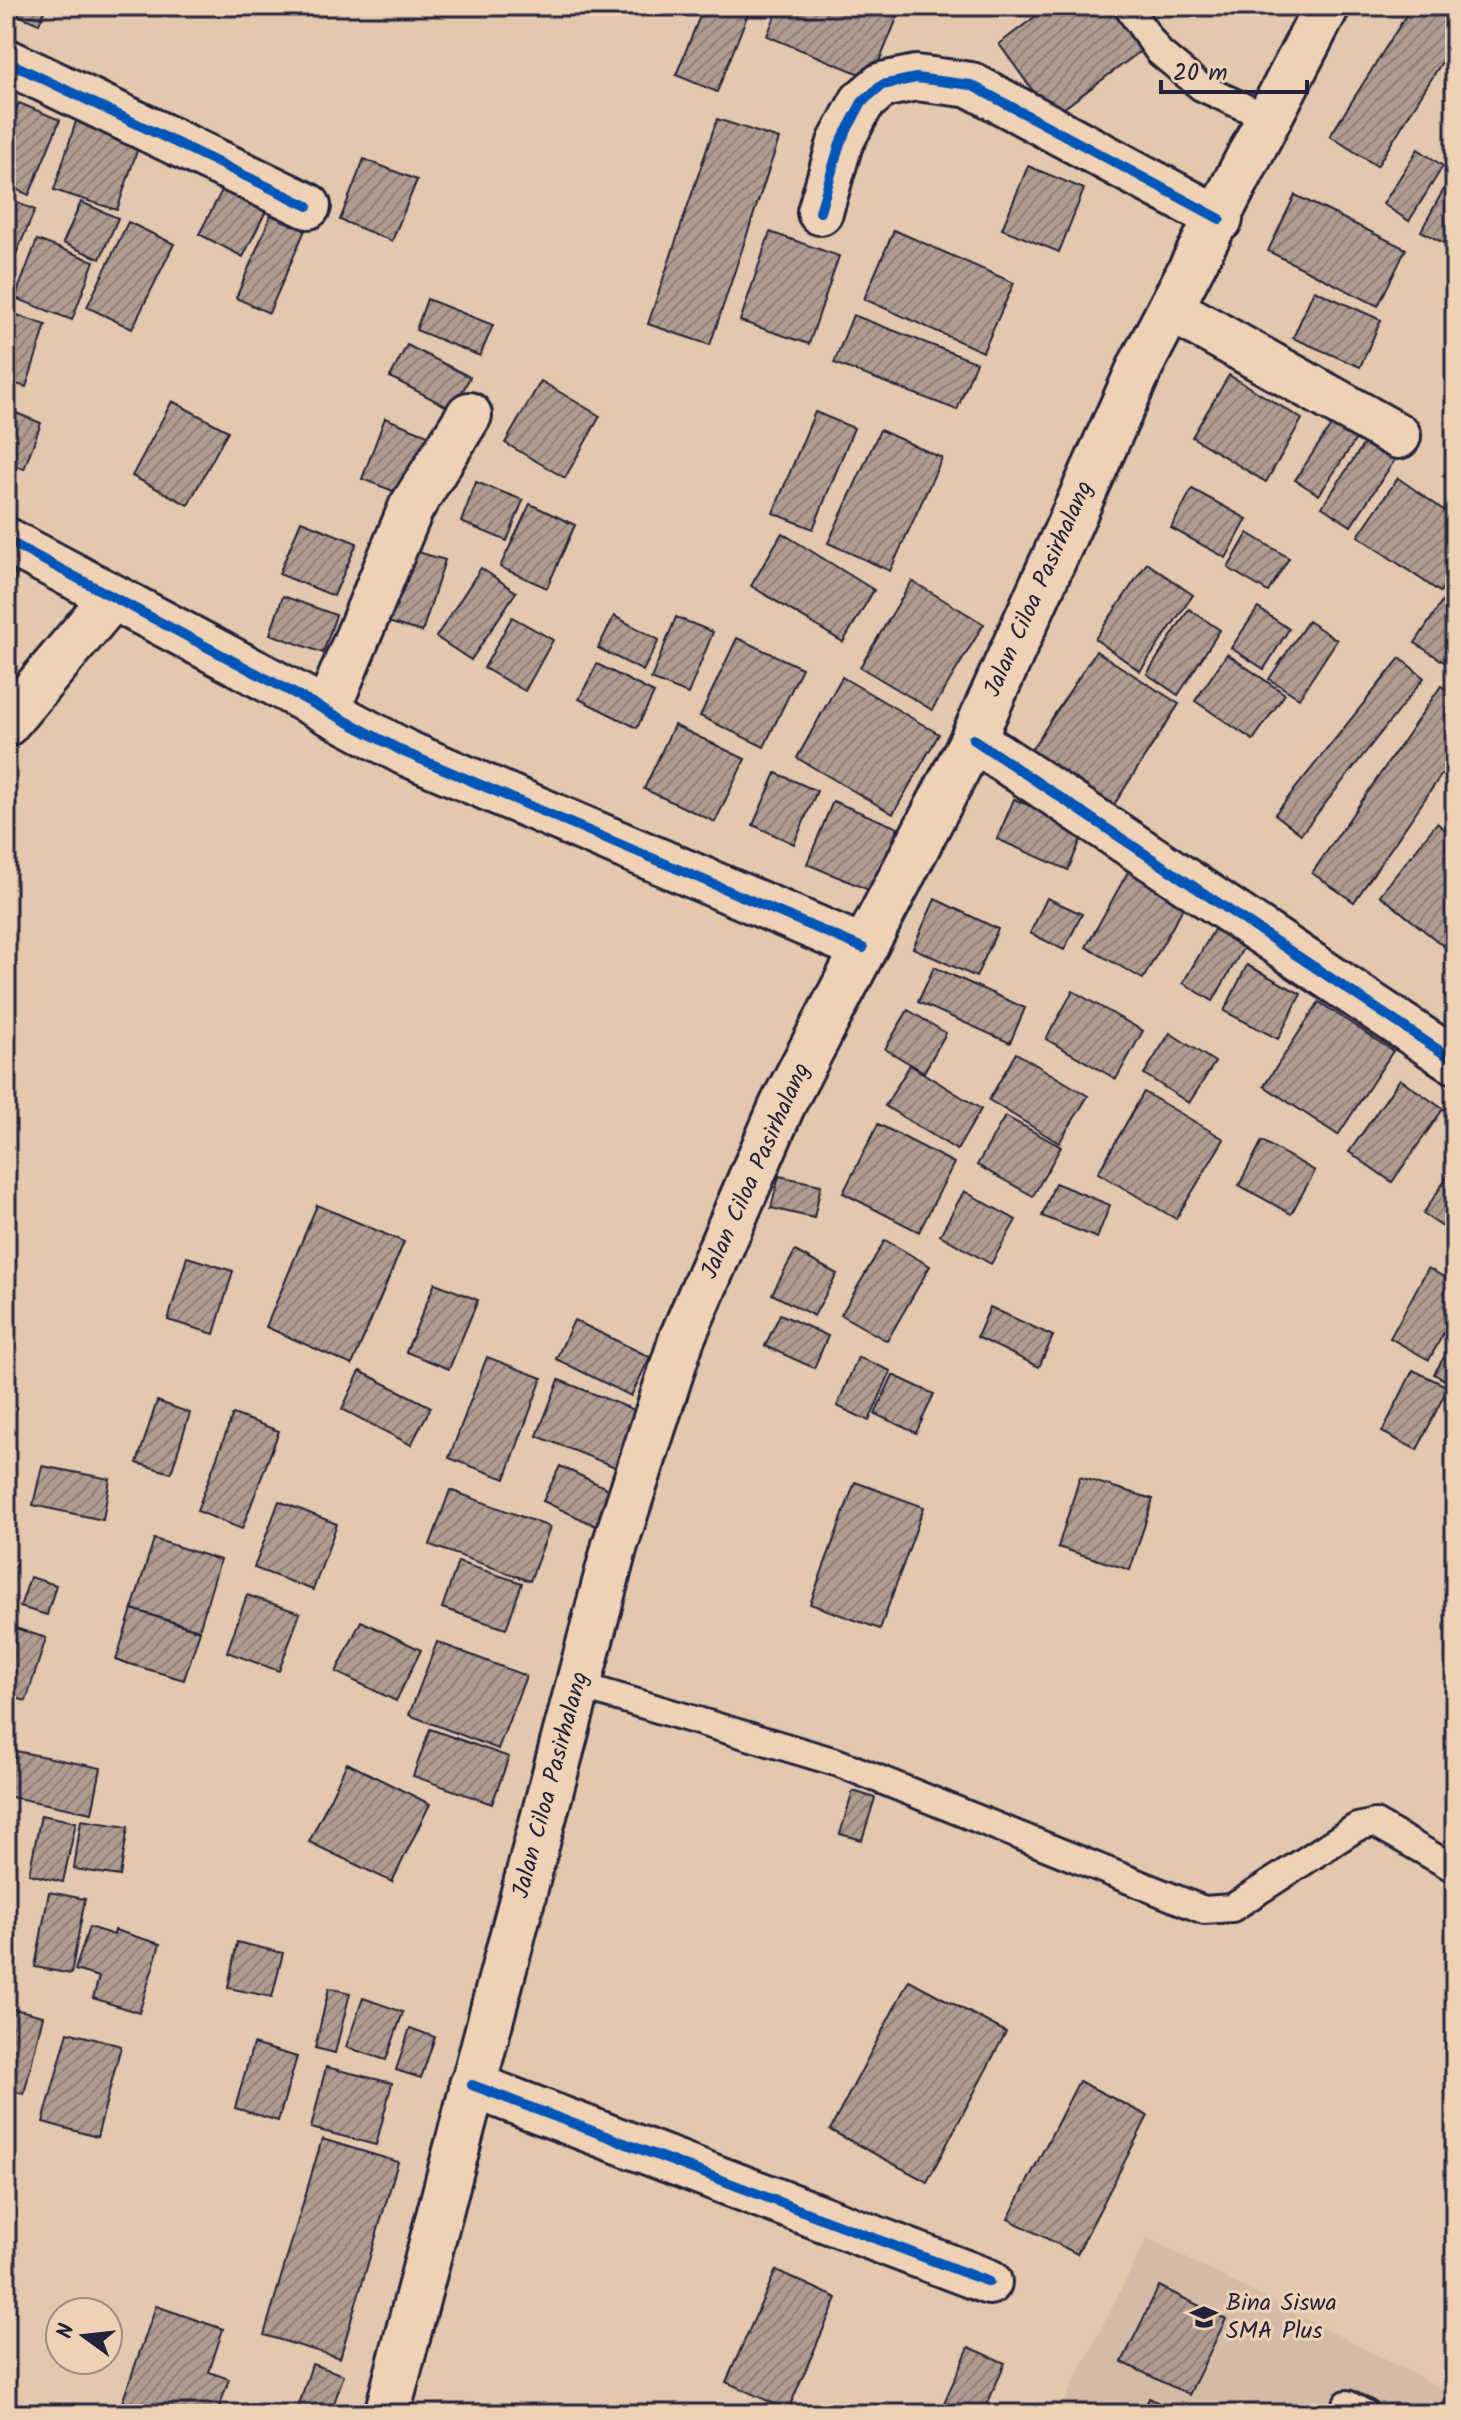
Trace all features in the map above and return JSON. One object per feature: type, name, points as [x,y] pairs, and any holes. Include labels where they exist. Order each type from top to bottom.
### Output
[{"type":"street","name":"Jalan Ciloa Pasirhalang","points":[[387,2414],[615,1545],[682,1338],[782,1106],[973,739],[1087,480],[1327,6]]},
{"type":"street","points":[[6,61],[308,206]]},
{"type":"street","points":[[820,212],[840,143],[862,102],[882,85],[916,78],[971,85],[1220,219]]},
{"type":"street","points":[[1171,309],[1398,436]]},
{"type":"street","points":[[327,711],[411,508],[469,415]]},
{"type":"street","points":[[6,540],[406,753],[863,948]]},
{"type":"street","points":[[6,724],[112,598]]},
{"type":"street","points":[[973,739],[1455,1061]]},
{"type":"street","points":[[472,2085],[989,2282]]},
{"type":"lane","points":[[1127,6],[1159,52],[1201,87],[1270,119]]},
{"type":"lane","points":[[577,1685],[839,1763],[1204,1910],[1232,1908],[1357,1827],[1375,1823],[1394,1831],[1455,1869]]},
{"type":"shaded area","name":"Bina Siswa SMA Plus","points":[[1147,2238],[1455,2395],[1455,2414],[1058,2414]]},
{"type":"building","points":[[6,6],[46,6],[39,24],[6,10]]},
{"type":"building","points":[[704,6],[751,6],[717,92],[676,75]]},
{"type":"building","points":[[779,6],[902,6],[872,79],[767,36]]},
{"type":"building","points":[[1049,6],[1110,6],[1142,50],[1052,117],[999,44]]},
{"type":"building","points":[[1412,6],[1455,6],[1455,41],[1377,166],[1330,136]]},
{"type":"building","points":[[19,103],[60,120],[29,195],[6,185],[6,132]]},
{"type":"building","points":[[78,115],[142,136],[117,210],[54,190]]},
{"type":"building","points":[[717,119],[779,139],[710,345],[648,324]]},
{"type":"building","points":[[1418,149],[1443,166],[1409,221],[1383,204]]},
{"type":"building","points":[[364,159],[417,180],[392,241],[340,220]]},
{"type":"building","points":[[1028,166],[1084,189],[1059,252],[1002,229]]},
{"type":"building","points":[[1455,173],[1455,249],[1421,231]]},
{"type":"building","points":[[228,179],[271,201],[243,257],[199,234]]},
{"type":"building","points":[[1295,195],[1406,249],[1378,306],[1268,251]]},
{"type":"building","points":[[6,198],[35,210],[6,277]]},
{"type":"building","points":[[81,202],[118,218],[100,259],[63,243]]},
{"type":"building","points":[[271,215],[305,230],[269,313],[236,298]]},
{"type":"building","points":[[128,222],[174,244],[132,329],[87,307]]},
{"type":"building","points":[[894,230],[1014,283],[983,352],[864,299]]},
{"type":"building","points":[[770,232],[839,256],[809,344],[740,321]]},
{"type":"building","points":[[37,240],[94,261],[72,320],[15,298]]},
{"type":"building","points":[[1314,290],[1381,320],[1360,367],[1293,338]]},
{"type":"building","points":[[427,299],[493,325],[480,356],[416,330]]},
{"type":"building","points":[[6,311],[46,325],[26,387],[6,381]]},
{"type":"building","points":[[853,315],[976,362],[957,410],[834,363]]},
{"type":"building","points":[[407,345],[470,377],[453,410],[390,377]]},
{"type":"building","points":[[1229,375],[1302,419],[1266,482],[1192,437]]},
{"type":"building","points":[[541,381],[600,416],[565,478],[505,443]]},
{"type":"building","points":[[172,401],[228,431],[188,505],[132,476]]},
{"type":"building","points":[[6,409],[41,423],[24,469],[6,462]]},
{"type":"building","points":[[815,412],[854,428],[813,529],[773,513]]},
{"type":"building","points":[[1338,415],[1362,430],[1319,495],[1295,480]]},
{"type":"building","points":[[385,418],[428,435],[406,496],[362,479]]},
{"type":"building","points":[[880,430],[942,458],[890,571],[828,543]]},
{"type":"building","points":[[1373,430],[1402,449],[1351,526],[1322,507]]},
{"type":"building","points":[[1455,460],[1455,484],[1443,476]]},
{"type":"building","points":[[1398,478],[1455,518],[1455,571],[1440,592],[1358,536]]},
{"type":"building","points":[[476,482],[523,500],[507,541],[461,522]]},
{"type":"building","points":[[1192,489],[1247,519],[1226,558],[1171,528]]},
{"type":"building","points":[[530,504],[575,525],[547,588],[500,567]]},
{"type":"building","points":[[301,521],[357,543],[334,596],[279,574]]},
{"type":"building","points":[[782,533],[874,590],[843,642],[751,586]]},
{"type":"building","points":[[1248,533],[1289,558],[1268,592],[1228,568]]},
{"type":"building","points":[[404,548],[445,560],[422,632],[381,620]]},
{"type":"building","points":[[1147,563],[1193,595],[1140,671],[1095,639]]},
{"type":"building","points":[[481,568],[516,592],[471,660],[436,637]]},
{"type":"building","points":[[6,570],[17,575],[6,598]]},
{"type":"building","points":[[912,581],[984,624],[932,710],[860,667]]},
{"type":"building","points":[[1455,582],[1455,648],[1446,663],[1415,643]]},
{"type":"building","points":[[283,596],[336,615],[323,653],[270,634]]},
{"type":"building","points":[[1258,608],[1289,629],[1264,669],[1231,648]]},
{"type":"building","points":[[1189,609],[1220,630],[1178,695],[1147,674]]},
{"type":"building","points":[[614,616],[659,640],[643,671],[598,648]]},
{"type":"building","points":[[512,617],[553,640],[525,691],[484,668]]},
{"type":"building","points":[[676,617],[713,632],[688,694],[651,679]]},
{"type":"building","points":[[1308,621],[1337,640],[1299,698],[1269,679]]},
{"type":"building","points":[[737,638],[802,668],[764,747],[700,716]]},
{"type":"building","points":[[1096,651],[1179,704],[1113,806],[1030,752]]},
{"type":"building","points":[[1227,654],[1285,694],[1253,740],[1195,701]]},
{"type":"building","points":[[1400,658],[1424,678],[1301,834],[1275,814]]},
{"type":"building","points":[[597,664],[654,693],[637,728],[579,699]]},
{"type":"building","points":[[842,677],[939,734],[893,814],[797,758]]},
{"type":"building","points":[[1441,686],[1455,696],[1455,755],[1354,902],[1312,873]]},
{"type":"building","points":[[674,725],[745,759],[715,822],[644,789]]},
{"type":"building","points":[[776,773],[817,791],[794,844],[753,825]]},
{"type":"building","points":[[1014,799],[1085,830],[1068,870],[997,839]]},
{"type":"building","points":[[833,801],[898,828],[871,891],[807,864]]},
{"type":"building","points":[[1437,823],[1455,838],[1455,936],[1446,948],[1380,895]]},
{"type":"building","points":[[1130,868],[1187,901],[1143,979],[1086,947]]},
{"type":"building","points":[[1047,898],[1082,914],[1064,950],[1030,933]]},
{"type":"building","points":[[935,899],[998,929],[976,977],[913,948]]},
{"type":"building","points":[[1216,926],[1246,943],[1213,1001],[1183,983]]},
{"type":"building","points":[[1247,965],[1301,994],[1278,1039],[1224,1011]]},
{"type":"building","points":[[934,967],[1025,1008],[1010,1043],[918,1002]]},
{"type":"building","points":[[1073,991],[1143,1031],[1116,1079],[1046,1039]]},
{"type":"building","points":[[1319,1002],[1393,1051],[1338,1135],[1264,1086]]},
{"type":"building","points":[[908,1010],[946,1033],[924,1072],[885,1049]]},
{"type":"building","points":[[1170,1033],[1215,1062],[1189,1103],[1144,1074]]},
{"type":"building","points":[[1016,1053],[1088,1096],[1059,1143],[989,1100]]},
{"type":"building","points":[[910,1065],[981,1109],[957,1150],[885,1106]]},
{"type":"building","points":[[1400,1079],[1443,1109],[1392,1182],[1349,1152]]},
{"type":"building","points":[[1144,1092],[1224,1139],[1176,1219],[1098,1173]]},
{"type":"building","points":[[1005,1116],[1061,1147],[1033,1196],[977,1165]]},
{"type":"building","points":[[878,1124],[954,1163],[919,1232],[843,1193]]},
{"type":"building","points":[[1262,1141],[1315,1171],[1291,1214],[1239,1185]]},
{"type":"building","points":[[1455,1165],[1455,1235],[1423,1214]]},
{"type":"building","points":[[779,1176],[821,1185],[814,1218],[771,1208]]},
{"type":"building","points":[[1055,1183],[1110,1205],[1097,1238],[1042,1216]]},
{"type":"building","points":[[964,1191],[1016,1220],[991,1264],[940,1235]]},
{"type":"building","points":[[317,1205],[404,1242],[352,1365],[266,1327]]},
{"type":"building","points":[[885,1240],[930,1266],[887,1341],[841,1315]]},
{"type":"building","points":[[795,1251],[837,1274],[814,1316],[772,1294]]},
{"type":"building","points":[[187,1257],[233,1271],[214,1334],[168,1320]]},
{"type":"building","points":[[1428,1268],[1455,1283],[1455,1312],[1429,1360],[1390,1338]]},
{"type":"building","points":[[435,1283],[478,1300],[449,1369],[406,1352]]},
{"type":"building","points":[[990,1307],[1053,1336],[1039,1367],[977,1337]]},
{"type":"building","points":[[780,1314],[828,1336],[814,1368],[765,1346]]},
{"type":"building","points":[[574,1320],[650,1357],[631,1396],[556,1359]]},
{"type":"building","points":[[1455,1339],[1455,1386],[1434,1374]]},
{"type":"building","points":[[487,1357],[542,1378],[505,1479],[449,1458]]},
{"type":"building","points":[[858,1357],[891,1371],[869,1421],[837,1406]]},
{"type":"building","points":[[1413,1370],[1448,1387],[1417,1450],[1382,1432]]},
{"type":"building","points":[[360,1371],[431,1407],[411,1445],[342,1409]]},
{"type":"building","points":[[893,1375],[934,1394],[916,1433],[875,1414]]},
{"type":"building","points":[[559,1380],[637,1411],[615,1467],[537,1436]]},
{"type":"building","points":[[157,1401],[190,1413],[171,1473],[137,1463]]},
{"type":"building","points":[[233,1414],[279,1431],[242,1529],[197,1511]]},
{"type":"building","points":[[42,1466],[110,1479],[103,1520],[33,1505]]},
{"type":"building","points":[[560,1466],[613,1491],[596,1526],[543,1501]]},
{"type":"building","points":[[1080,1477],[1153,1499],[1130,1570],[1058,1547]]},
{"type":"building","points":[[855,1482],[924,1507],[880,1629],[810,1604]]},
{"type":"building","points":[[450,1490],[550,1527],[530,1581],[430,1545]]},
{"type":"building","points":[[279,1501],[337,1524],[313,1590],[254,1568]]},
{"type":"building","points":[[154,1539],[220,1560],[199,1630],[132,1609]]},
{"type":"building","points":[[458,1562],[522,1583],[506,1629],[442,1608]]},
{"type":"building","points":[[30,1577],[56,1585],[47,1615],[20,1607]]},
{"type":"building","points":[[247,1595],[300,1613],[279,1671],[227,1652]]},
{"type":"building","points":[[132,1609],[200,1631],[184,1680],[116,1660]]},
{"type":"building","points":[[361,1621],[421,1650],[396,1701],[336,1672]]},
{"type":"building","points":[[6,1625],[46,1638],[26,1701],[6,1695]]},
{"type":"building","points":[[437,1642],[526,1676],[498,1749],[409,1715]]},
{"type":"building","points":[[430,1729],[509,1757],[492,1804],[413,1776]]},
{"type":"building","points":[[6,1749],[101,1768],[92,1813],[6,1796]]},
{"type":"building","points":[[347,1763],[430,1804],[392,1882],[309,1842]]},
{"type":"building","points":[[853,1791],[875,1798],[862,1840],[840,1834]]},
{"type":"building","points":[[41,1815],[76,1822],[63,1882],[29,1874]]},
{"type":"building","points":[[81,1820],[128,1827],[120,1876],[74,1869]]},
{"type":"building","points":[[6,1848],[14,1851],[6,1876]]},
{"type":"building","points":[[49,1892],[85,1899],[71,1974],[35,1967]]},
{"type":"building","points":[[6,1926],[16,1929],[6,1973]]},
{"type":"building","points":[[89,1927],[114,1935],[115,1930],[160,1944],[139,2013],[93,1998],[99,1977],[75,1970]]},
{"type":"building","points":[[237,1942],[283,1953],[272,1997],[228,1988]]},
{"type":"building","points":[[909,1980],[1006,2032],[927,2182],[830,2130]]},
{"type":"building","points":[[329,1988],[350,1993],[335,2053],[315,2048]]},
{"type":"building","points":[[363,1998],[403,2012],[386,2060],[346,2047]]},
{"type":"building","points":[[6,2007],[43,2016],[24,2094],[6,2090]]},
{"type":"building","points":[[410,2028],[435,2037],[421,2078],[396,2070]]},
{"type":"building","points":[[68,2032],[121,2046],[97,2137],[43,2122]]},
{"type":"building","points":[[253,2044],[297,2057],[278,2121],[235,2108]]},
{"type":"building","points":[[326,2067],[392,2083],[376,2145],[311,2128]]},
{"type":"building","points":[[1079,2081],[1148,2116],[1077,2254],[1008,2219]]},
{"type":"building","points":[[322,2139],[398,2162],[340,2358],[264,2335]]},
{"type":"building","points":[[776,2270],[837,2298],[788,2410],[726,2382]]},
{"type":"building","points":[[1159,2286],[1226,2319],[1189,2395],[1122,2362]]},
{"type":"building","points":[[156,2306],[223,2329],[209,2372],[229,2379],[217,2414],[118,2414]]},
{"type":"building","points":[[969,2347],[1005,2363],[983,2414],[939,2414]]},
{"type":"building","points":[[312,2364],[344,2375],[330,2414],[296,2414]]},
{"type":"building","points":[[1149,2398],[1173,2410],[1180,2414],[1142,2414]]},
{"type":"cycle path","points":[[6,61],[308,206]]},
{"type":"cycle path","points":[[820,212],[840,143],[862,102],[882,85],[916,78],[971,85],[1220,219]]},
{"type":"cycle path","points":[[6,540],[406,753],[863,948]]},
{"type":"cycle path","points":[[973,739],[1455,1061]]},
{"type":"cycle path","points":[[472,2085],[989,2282]]},
{"type":"place","name":"Bina Siswa SMA Plus","points":[[1204,2317]]}]
